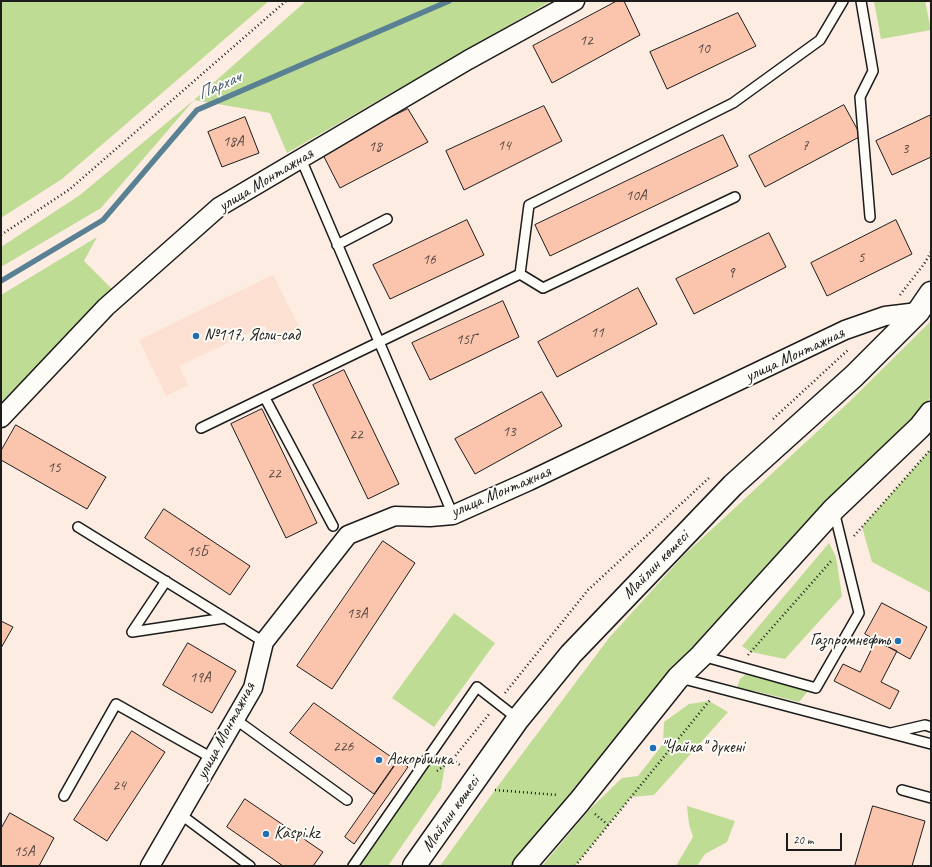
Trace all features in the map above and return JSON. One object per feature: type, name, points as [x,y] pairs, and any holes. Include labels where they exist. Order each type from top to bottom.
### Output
[{"type":"main road","name":"Майлин көшесі","points":[[414,866],[518,719],[571,654],[733,485],[854,376],[918,312],[931,293]]},
{"type":"main road","points":[[524,866],[579,802],[678,678],[701,656],[834,509],[920,427],[931,413]]},
{"type":"street","name":"улица Монтажная","points":[[1,418],[106,307],[219,207],[468,60],[575,1]]},
{"type":"street","name":"улица Монтажная","points":[[150,866],[253,688],[264,642],[348,535],[395,516],[430,518],[453,514],[529,481],[845,330],[885,316],[918,312]]},
{"type":"lane","points":[[520,274],[529,205],[733,103],[820,40],[843,1]]},
{"type":"lane","points":[[861,1],[873,71],[860,97],[870,217]]},
{"type":"lane","points":[[301,159],[453,514]]},
{"type":"lane","points":[[520,274],[542,288],[735,197]]},
{"type":"lane","points":[[337,245],[387,219]]},
{"type":"lane","points":[[201,428],[380,343],[520,274]]},
{"type":"lane","points":[[265,398],[333,526]]},
{"type":"lane","points":[[701,656],[816,688],[859,613],[834,509]]},
{"type":"lane","points":[[78,527],[264,642]]},
{"type":"lane","points":[[166,581],[132,632],[225,618]]},
{"type":"lane","points":[[678,678],[931,744]]},
{"type":"lane","points":[[353,866],[477,687],[518,719]]},
{"type":"lane","points":[[64,796],[116,704],[212,758]]},
{"type":"lane","points":[[235,719],[347,800]]},
{"type":"lane","points":[[889,733],[925,725],[931,726]]},
{"type":"lane","points":[[902,790],[931,798]]},
{"type":"lane","points":[[180,814],[250,866]]},
{"type":"path","points":[[1,235],[70,189],[286,1]]},
{"type":"path","points":[[452,760],[464,768]]},
{"type":"path","points":[[495,790],[562,795]]},
{"type":"path","points":[[589,810],[608,825]]},
{"type":"shaded area","name":"№117, Ясли-сад","points":[[273,275],[301,331],[274,344],[265,325],[179,366],[188,385],[166,396],[139,340]]},
{"type":"green space","points":[[1,1],[269,1],[62,179],[1,218]]},
{"type":"green space","points":[[306,1],[551,1],[287,153],[270,113],[194,100]]},
{"type":"green space","points":[[874,1],[925,1],[931,30],[881,39]]},
{"type":"green space","points":[[194,100],[101,208],[1,267],[1,247],[80,195]]},
{"type":"green space","points":[[97,237],[84,261],[113,290],[1,402],[1,295]]},
{"type":"green space","points":[[931,321],[931,397],[905,429],[630,721],[513,866],[440,866],[609,638],[683,556],[849,402]]},
{"type":"green space","points":[[931,449],[931,593],[872,562],[862,527]]},
{"type":"green space","points":[[829,543],[836,557],[842,596],[785,659],[751,652],[742,646]]},
{"type":"green space","points":[[454,613],[495,643],[434,727],[392,698]]},
{"type":"green space","points":[[746,674],[808,691],[799,702],[755,691],[735,693],[740,679]]},
{"type":"green space","points":[[709,701],[728,712],[654,795],[631,797],[575,866],[542,866],[589,810],[622,778],[638,776],[663,744],[664,722],[689,704]]},
{"type":"green space","points":[[425,761],[445,765],[441,789],[388,866],[353,866]]},
{"type":"green space","points":[[687,806],[735,821],[727,842],[705,854],[697,866],[676,866],[693,837],[689,824]]},
{"type":"building","points":[[617,1],[624,1],[640,35],[552,83],[533,46]]},
{"type":"building","points":[[738,13],[756,46],[667,89],[650,52]]},
{"type":"building","points":[[844,105],[861,136],[765,187],[749,156]]},
{"type":"building","points":[[544,106],[562,141],[464,190],[446,151]]},
{"type":"building","points":[[408,109],[428,142],[340,188],[321,151]]},
{"type":"building","points":[[931,115],[931,157],[892,175],[876,141]]},
{"type":"building","points":[[245,117],[259,153],[222,167],[208,132]]},
{"type":"building","points":[[723,135],[738,166],[550,256],[535,225]]},
{"type":"building","points":[[467,220],[484,255],[390,299],[373,265]]},
{"type":"building","points":[[896,220],[912,254],[827,296],[811,263]]},
{"type":"building","points":[[769,233],[786,267],[694,314],[676,279]]},
{"type":"building","points":[[638,288],[657,324],[557,377],[538,342]]},
{"type":"building","points":[[503,301],[519,337],[430,380],[412,343]]},
{"type":"building","points":[[344,370],[399,484],[368,499],[313,385]]},
{"type":"building","points":[[542,392],[562,426],[475,474],[455,439]]},
{"type":"building","points":[[262,409],[317,523],[286,538],[231,424]]},
{"type":"building","points":[[16,425],[106,477],[87,509],[1,460],[1,451]]},
{"type":"building","points":[[164,509],[250,566],[230,595],[145,538]]},
{"type":"building","points":[[383,541],[415,563],[332,689],[297,666]]},
{"type":"building","points":[[882,603],[927,627],[910,659],[865,634]]},
{"type":"building","points":[[1,621],[13,627],[1,648]]},
{"type":"building","points":[[876,641],[897,651],[881,682],[899,691],[890,709],[834,681],[843,664],[860,672]]},
{"type":"building","points":[[188,643],[236,671],[212,713],[163,685]]},
{"type":"building","points":[[314,703],[397,761],[374,794],[290,733]]},
{"type":"building","points":[[132,731],[165,752],[107,841],[74,820]]},
{"type":"building","points":[[399,760],[408,767],[354,844],[345,837]]},
{"type":"building","points":[[245,799],[323,852],[313,866],[283,866],[227,827]]},
{"type":"building","points":[[873,806],[925,821],[912,866],[855,866]]},
{"type":"building","points":[[10,813],[54,838],[39,866],[1,866],[1,829]]},
{"type":"waterway","name":"Пархач","points":[[1,281],[103,220],[197,110],[449,1]]},
{"type":"place","name":"№117, Ясли-сад","points":[[196,336]]},
{"type":"place","name":"Газпромнефть","points":[[898,641]]},
{"type":"place","name":"\"Чайка\" дүкені","points":[[653,748]]},
{"type":"place","name":"Аскорбинка","points":[[379,760]]},
{"type":"place","name":"Kaspi.kz","points":[[266,834]]}]
